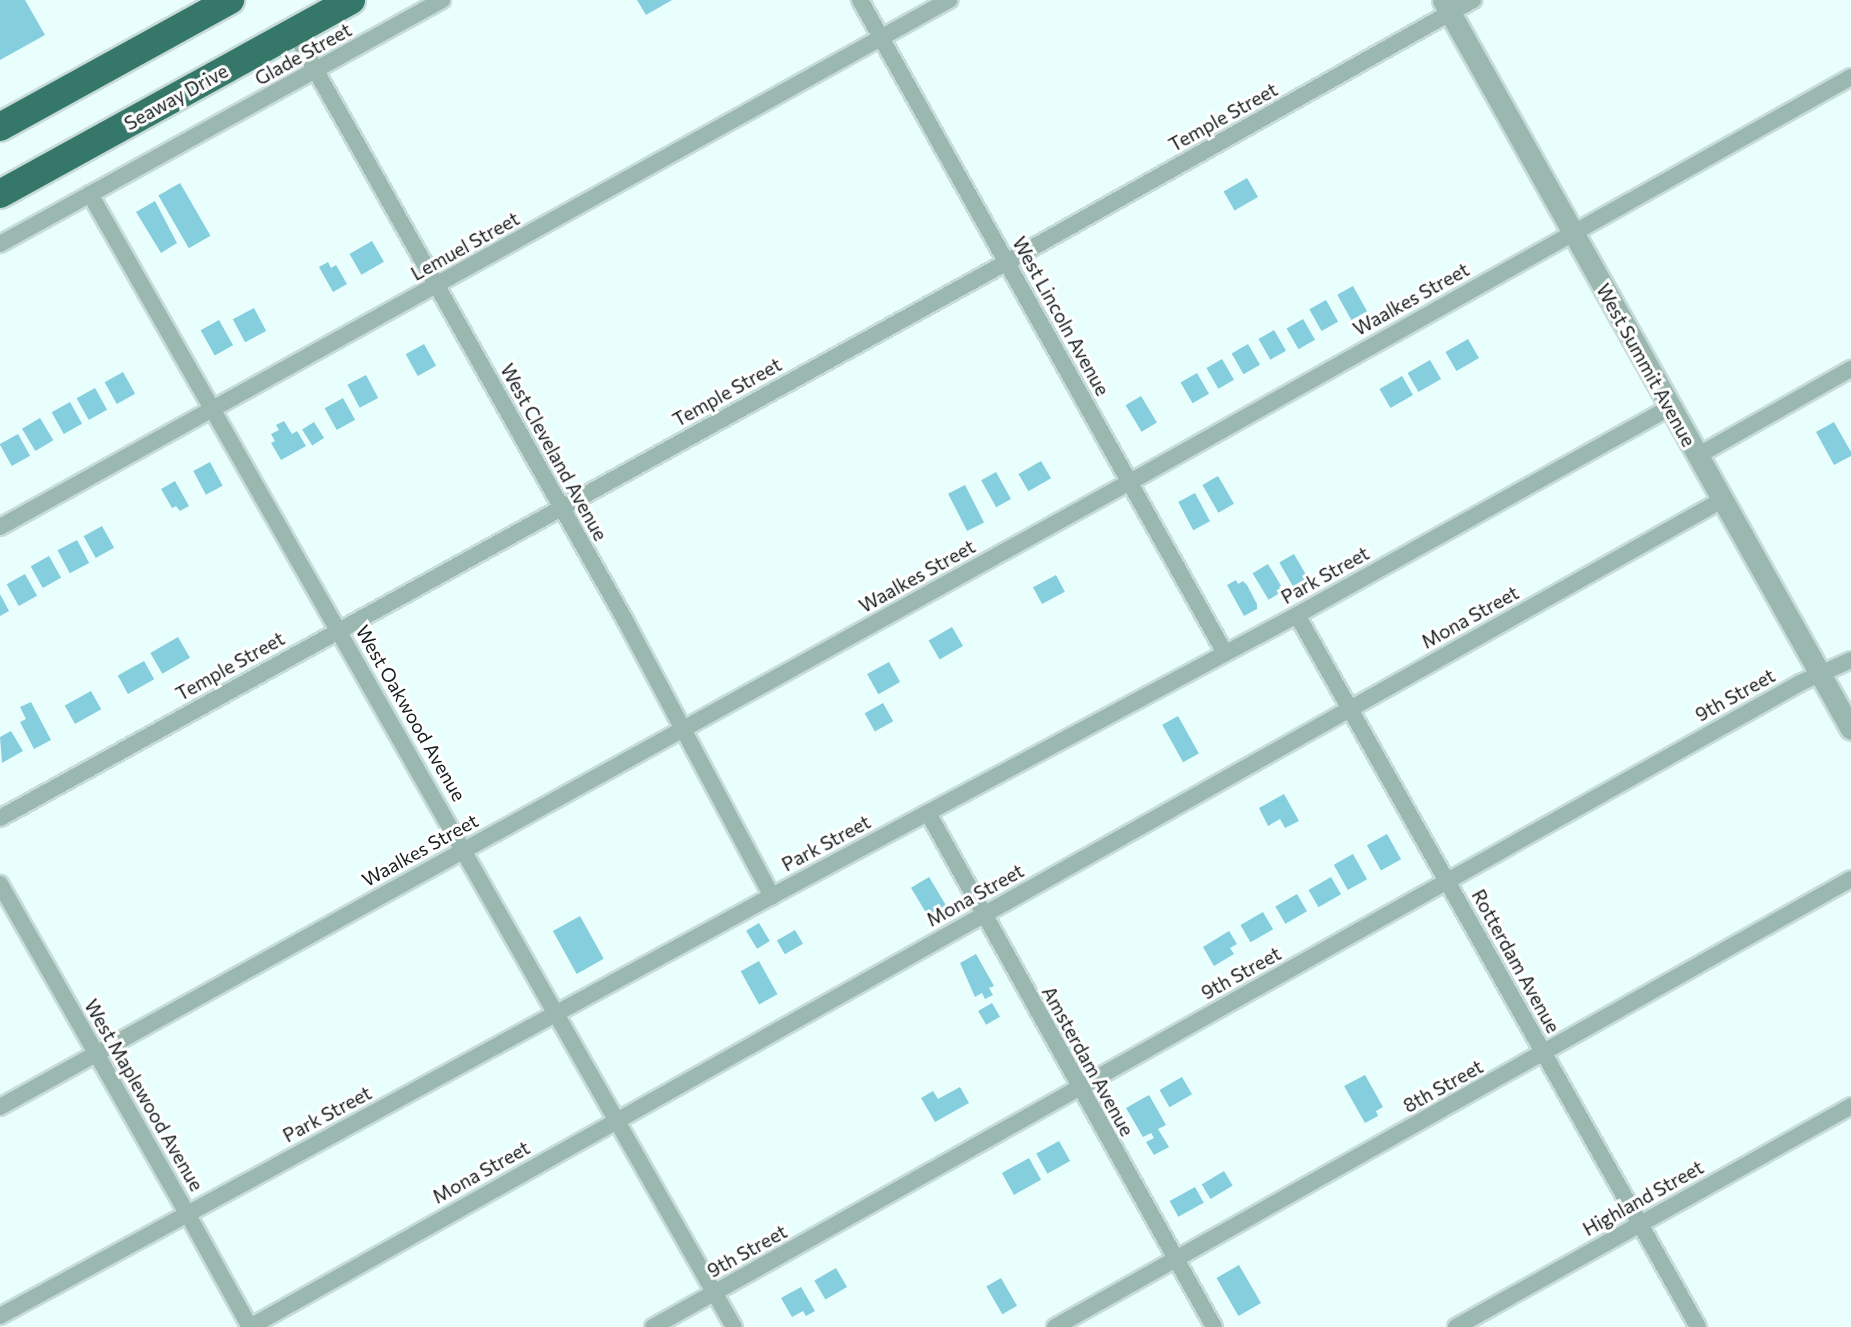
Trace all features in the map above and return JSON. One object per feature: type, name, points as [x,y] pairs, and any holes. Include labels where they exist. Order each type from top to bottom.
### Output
[{"type":"highway","points":[[0,127],[230,0]]},
{"type":"highway","name":"Seaway Drive","points":[[0,194],[351,0]]},
{"type":"street","name":"Glade Street","points":[[0,244],[316,72],[442,0]]},
{"type":"street","name":"West Lincoln Avenue","points":[[859,0],[1225,653]]},
{"type":"street","name":"Lemuel Street","points":[[0,527],[949,0]]},
{"type":"street","name":"Temple Street","points":[[0,818],[1007,262],[1446,6],[1473,0]]},
{"type":"street","name":"West Summit Avenue","points":[[1446,6],[1851,729]]},
{"type":"street","name":"West Cleveland Avenue","points":[[294,32],[685,730],[772,895]]},
{"type":"street","name":"Waalkes Street","points":[[0,1107],[464,849],[685,730],[1851,76]]},
{"type":"street","name":"West Oakwood Avenue","points":[[90,194],[734,1327]]},
{"type":"street","points":[[1697,456],[1851,369]]},
{"type":"street","name":"Park Street","points":[[0,1316],[772,895],[1297,615],[1670,407]]},
{"type":"street","name":"Mona Street","points":[[250,1327],[1722,500]]},
{"type":"street","name":"Rotterdam Avenue","points":[[1297,615],[1698,1327]]},
{"type":"street","name":"9th Street","points":[[653,1327],[1800,683],[1851,660]]},
{"type":"street","name":"Amsterdam Avenue","points":[[928,813],[1214,1327]]},
{"type":"street","name":"8th Street","points":[[1055,1327],[1851,879]]},
{"type":"street","name":"West Maplewood Avenue","points":[[0,884],[250,1327]]},
{"type":"street","name":"Highland Street","points":[[1456,1327],[1851,1106]]},
{"type":"building","points":[[0,0],[25,0],[45,35],[0,60]]},
{"type":"building","points":[[637,0],[672,0],[646,15]]},
{"type":"building","points":[[1247,178],[1258,197],[1235,211],[1224,192]]},
{"type":"building","points":[[180,183],[211,236],[189,248],[158,196]]},
{"type":"building","points":[[155,201],[177,243],[161,253],[136,212]]},
{"type":"building","points":[[372,241],[384,262],[361,275],[349,254]]},
{"type":"building","points":[[328,262],[331,268],[336,265],[347,284],[333,292],[319,267]]},
{"type":"building","points":[[1353,286],[1367,311],[1351,320],[1337,295]]},
{"type":"building","points":[[1326,300],[1338,322],[1322,331],[1309,309]]},
{"type":"building","points":[[254,308],[266,331],[245,342],[233,319]]},
{"type":"building","points":[[1303,319],[1315,340],[1299,349],[1287,328]]},
{"type":"building","points":[[219,320],[233,345],[215,356],[201,330]]},
{"type":"building","points":[[1274,330],[1286,351],[1270,360],[1258,339]]},
{"type":"building","points":[[1468,339],[1479,358],[1456,371],[1445,352]]},
{"type":"building","points":[[424,344],[436,366],[418,376],[406,354]]},
{"type":"building","points":[[1248,344],[1260,365],[1244,374],[1232,354]]},
{"type":"building","points":[[1222,359],[1234,380],[1218,389],[1206,368]]},
{"type":"building","points":[[1430,360],[1441,379],[1418,392],[1407,373]]},
{"type":"building","points":[[123,372],[135,394],[117,404],[105,382]]},
{"type":"building","points":[[1197,373],[1209,394],[1193,403],[1181,382]]},
{"type":"building","points":[[366,375],[378,398],[360,408],[347,385]]},
{"type":"building","points":[[1402,376],[1413,395],[1390,408],[1379,389]]},
{"type":"building","points":[[95,388],[107,410],[89,420],[77,398]]},
{"type":"building","points":[[1141,396],[1157,423],[1142,432],[1126,405]]},
{"type":"building","points":[[343,398],[355,420],[337,430],[325,408]]},
{"type":"building","points":[[70,402],[82,424],[64,434],[52,412]]},
{"type":"building","points":[[40,418],[53,440],[35,451],[22,429]]},
{"type":"building","points":[[284,421],[292,434],[297,431],[306,446],[281,460],[271,443],[275,441],[271,434],[279,430],[276,425]]},
{"type":"building","points":[[314,422],[324,438],[312,446],[302,429]]},
{"type":"building","points":[[1834,422],[1851,456],[1834,465],[1816,432]]},
{"type":"building","points":[[18,434],[30,456],[12,466],[0,444]]},
{"type":"building","points":[[1041,461],[1051,478],[1028,491],[1018,474]]},
{"type":"building","points":[[210,462],[223,486],[206,495],[193,471]]},
{"type":"building","points":[[996,472],[1011,499],[996,507],[981,480]]},
{"type":"building","points":[[1218,476],[1234,504],[1218,513],[1202,485]]},
{"type":"building","points":[[175,481],[189,506],[180,511],[176,506],[172,508],[161,489]]},
{"type":"building","points":[[965,485],[984,522],[967,531],[948,494]]},
{"type":"building","points":[[1195,493],[1210,521],[1193,530],[1178,502]]},
{"type":"building","points":[[102,526],[114,548],[96,558],[84,536]]},
{"type":"building","points":[[77,540],[89,563],[70,573],[58,550]]},
{"type":"building","points":[[1294,554],[1309,580],[1294,588],[1279,562]]},
{"type":"building","points":[[49,556],[61,578],[43,588],[31,566]]},
{"type":"building","points":[[1268,564],[1284,591],[1269,600],[1253,573]]},
{"type":"building","points":[[25,574],[37,596],[19,606],[7,584]]},
{"type":"building","points":[[1056,575],[1065,592],[1042,604],[1033,587]]},
{"type":"building","points":[[1236,580],[1238,584],[1243,581],[1247,585],[1257,604],[1257,609],[1244,616],[1227,585]]},
{"type":"building","points":[[0,594],[9,611],[0,616]]},
{"type":"building","points":[[952,627],[963,646],[940,660],[929,640]]},
{"type":"building","points":[[178,637],[190,658],[162,674],[150,653]]},
{"type":"building","points":[[144,661],[154,679],[128,694],[118,676]]},
{"type":"building","points":[[889,662],[900,682],[878,694],[867,674]]},
{"type":"building","points":[[91,691],[101,709],[75,724],[65,706]]},
{"type":"building","points":[[31,702],[51,740],[34,749],[20,722],[26,719],[20,707]]},
{"type":"building","points":[[883,703],[893,721],[875,732],[865,713]]},
{"type":"building","points":[[1178,716],[1199,754],[1183,762],[1162,725]]},
{"type":"building","points":[[11,731],[23,751],[2,763],[0,737]]},
{"type":"building","points":[[1284,794],[1299,821],[1285,828],[1280,819],[1268,826],[1259,808]]},
{"type":"building","points":[[1387,834],[1401,859],[1381,871],[1367,845]]},
{"type":"building","points":[[1353,854],[1367,879],[1348,890],[1334,865]]},
{"type":"building","points":[[929,877],[946,905],[928,916],[911,888]]},
{"type":"building","points":[[1331,877],[1341,894],[1318,907],[1308,890]]},
{"type":"building","points":[[1297,894],[1307,911],[1285,924],[1275,907]]},
{"type":"building","points":[[1263,912],[1273,929],[1250,942],[1240,925]]},
{"type":"building","points":[[580,916],[604,959],[577,974],[553,931]]},
{"type":"building","points":[[759,923],[770,941],[757,949],[746,931]]},
{"type":"building","points":[[795,930],[803,944],[785,954],[777,940]]},
{"type":"building","points":[[1229,931],[1237,944],[1230,948],[1234,954],[1214,966],[1203,947]]},
{"type":"building","points":[[976,954],[994,986],[989,988],[993,995],[985,999],[982,993],[975,997],[960,963]]},
{"type":"building","points":[[759,961],[777,994],[759,1004],[741,971]]},
{"type":"building","points":[[992,1003],[1000,1017],[986,1025],[978,1011]]},
{"type":"building","points":[[1365,1075],[1383,1107],[1376,1111],[1378,1116],[1365,1123],[1344,1086]]},
{"type":"building","points":[[1182,1077],[1192,1094],[1169,1107],[1159,1090]]},
{"type":"building","points":[[960,1087],[969,1103],[935,1122],[921,1098],[933,1091],[938,1099]]},
{"type":"building","points":[[1149,1095],[1166,1125],[1158,1129],[1169,1147],[1154,1155],[1146,1142],[1154,1138],[1151,1133],[1143,1137],[1126,1108]]},
{"type":"building","points":[[1059,1141],[1070,1161],[1047,1174],[1036,1154]]},
{"type":"building","points":[[1029,1158],[1041,1180],[1014,1195],[1002,1173]]},
{"type":"building","points":[[1224,1171],[1233,1186],[1210,1199],[1202,1184]]},
{"type":"building","points":[[1195,1187],[1204,1203],[1178,1217],[1170,1201]]},
{"type":"building","points":[[1239,1265],[1261,1303],[1238,1316],[1216,1278]]},
{"type":"building","points":[[836,1268],[847,1287],[825,1300],[814,1280]]},
{"type":"building","points":[[1001,1278],[1017,1306],[1002,1314],[986,1286]]},
{"type":"building","points":[[801,1287],[815,1311],[806,1316],[803,1311],[792,1317],[781,1298]]}]
